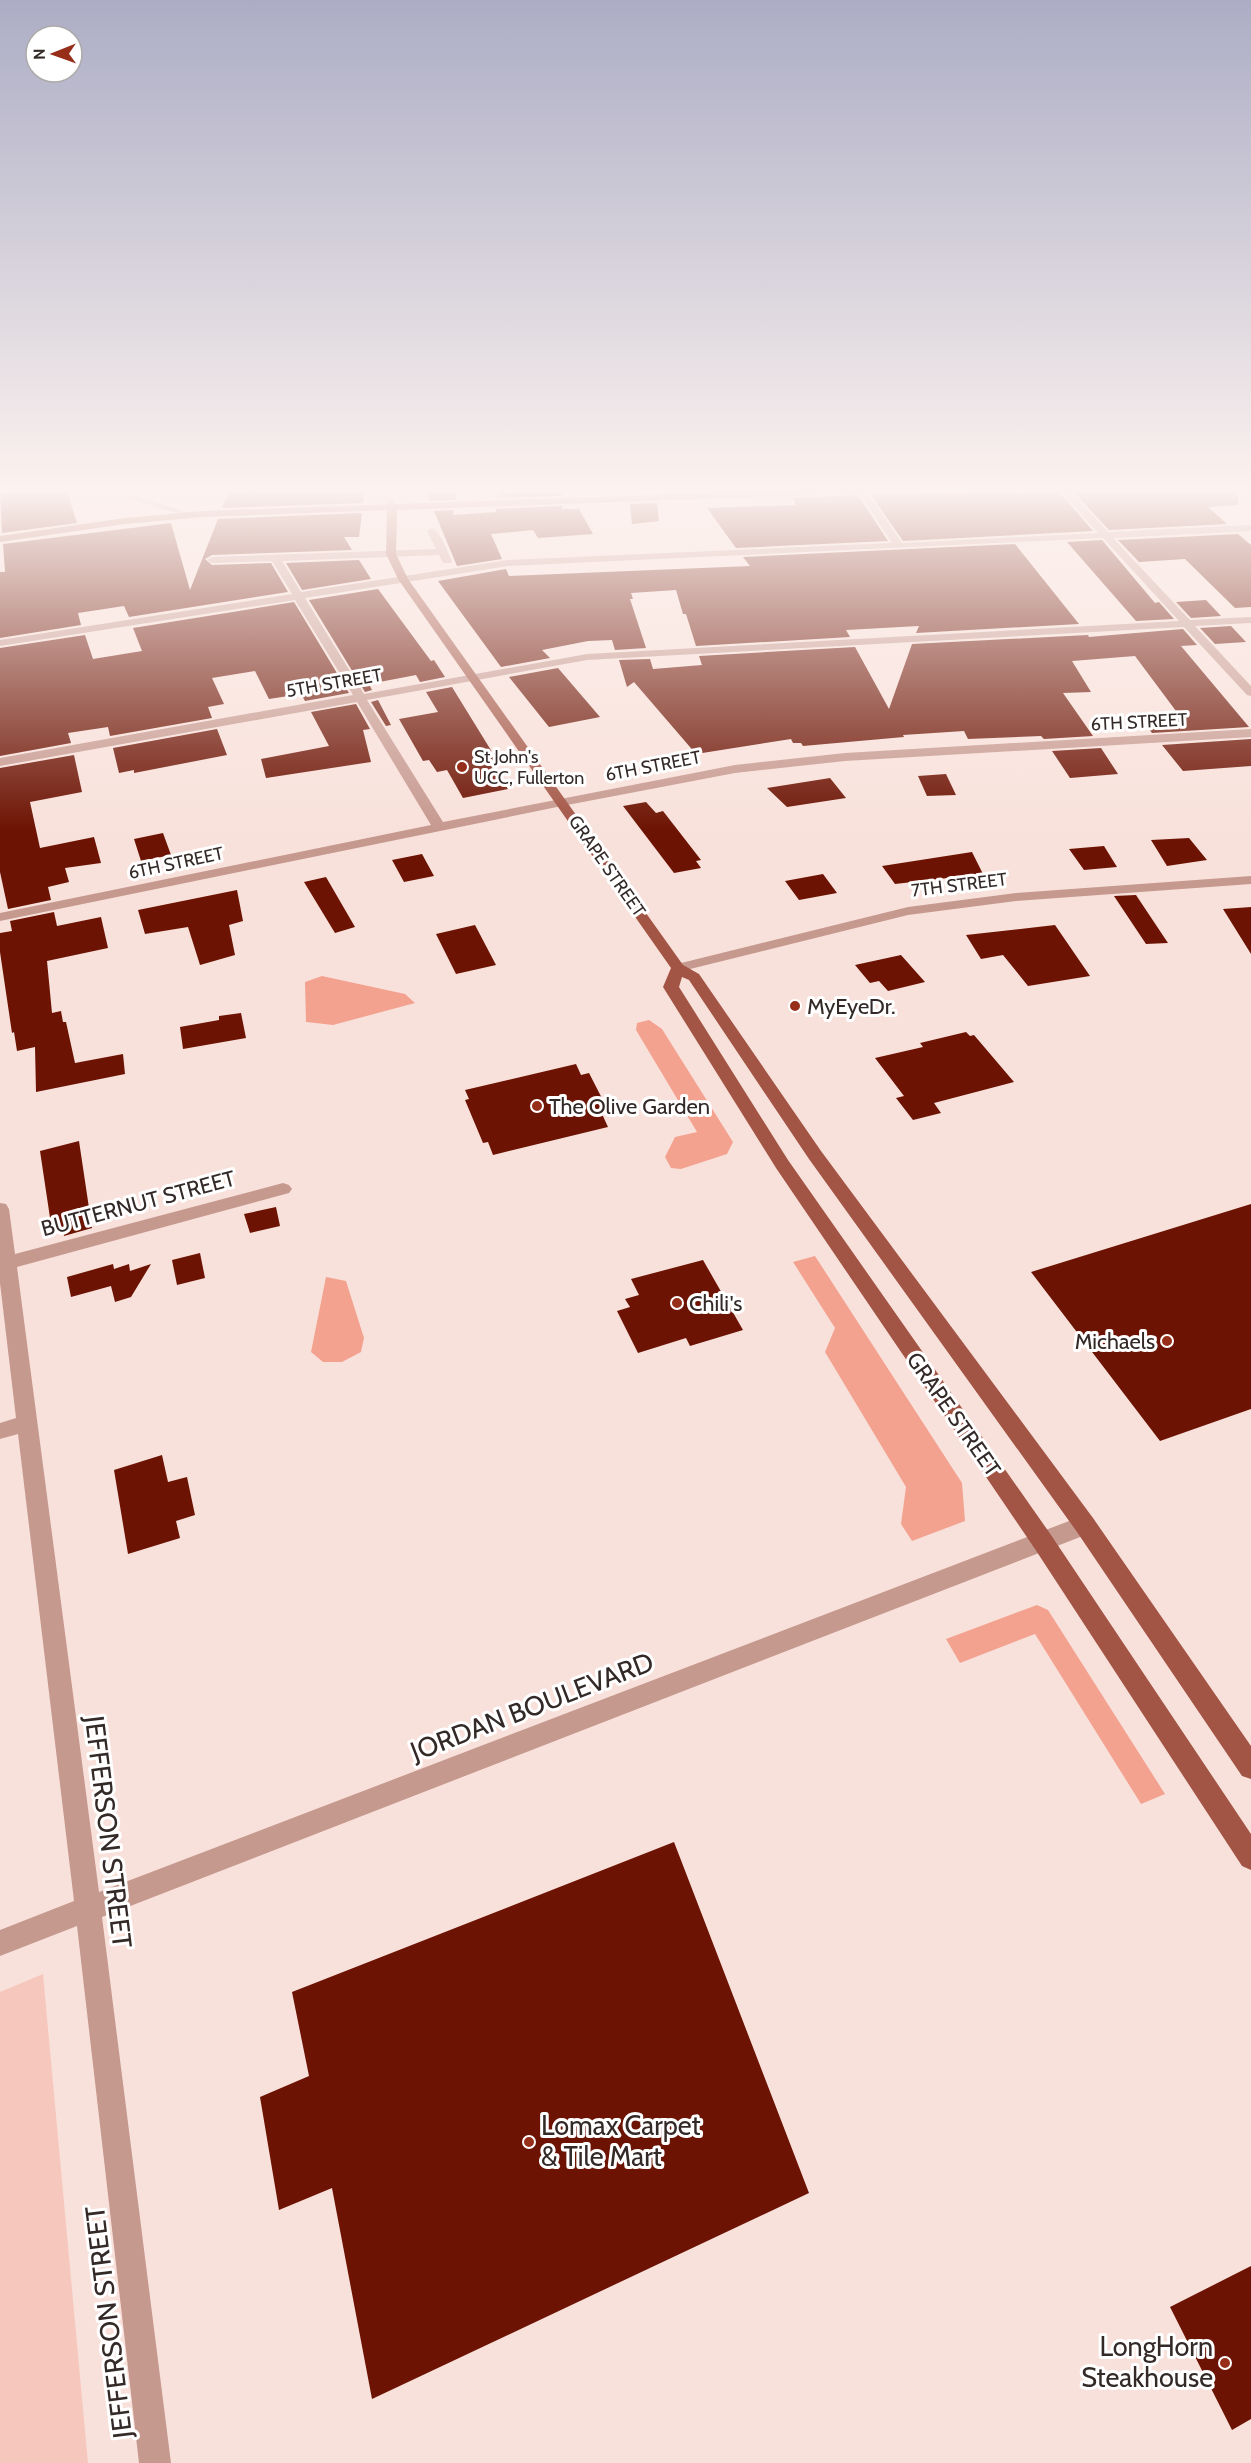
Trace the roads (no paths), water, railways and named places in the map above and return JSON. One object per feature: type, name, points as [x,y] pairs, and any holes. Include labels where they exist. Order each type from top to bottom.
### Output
[{"type":"main road","name":"GRAPE STREET","points":[[420,603],[678,968],[694,977],[815,1155],[1085,1525],[1251,1767]]},
{"type":"main road","name":"GRAPE STREET","points":[[678,968],[671,987],[782,1164],[1043,1542],[1251,1857]]},
{"type":"street","points":[[0,643],[248,603]]},
{"type":"street","points":[[302,603],[439,827]]},
{"type":"street","points":[[1169,603],[1251,693]]},
{"type":"street","name":"5TH STREET","points":[[0,762],[587,657],[1251,620]]},
{"type":"street","name":"6TH STREET","points":[[0,917],[698,775],[845,757],[1251,733]]},
{"type":"street","name":"7TH STREET","points":[[678,968],[908,911],[1016,897],[1251,880]]},
{"type":"street","name":"BUTTERNUT STREET","points":[[6,1263],[283,1189]]},
{"type":"street","name":"JEFFERSON STREET","points":[[0,1209],[155,2463]]},
{"type":"street","points":[[0,1431],[26,1423]]},
{"type":"street","name":"JORDAN BOULEVARD","points":[[0,1943],[1085,1525]]},
{"type":"place","name":"St John's UCC, Fullerton","points":[[462,767]]},
{"type":"place","name":"MyEyeDr.","points":[[795,1006]]},
{"type":"place","name":"The Olive Garden","points":[[537,1106]]},
{"type":"place","name":"Chili's","points":[[677,1303]]},
{"type":"place","name":"Michaels","points":[[1167,1341]]},
{"type":"place","name":"Lomax Carpet & Tile Mart","points":[[529,2142]]},
{"type":"place","name":"LongHorn Steakhouse","points":[[1225,2363]]}]
